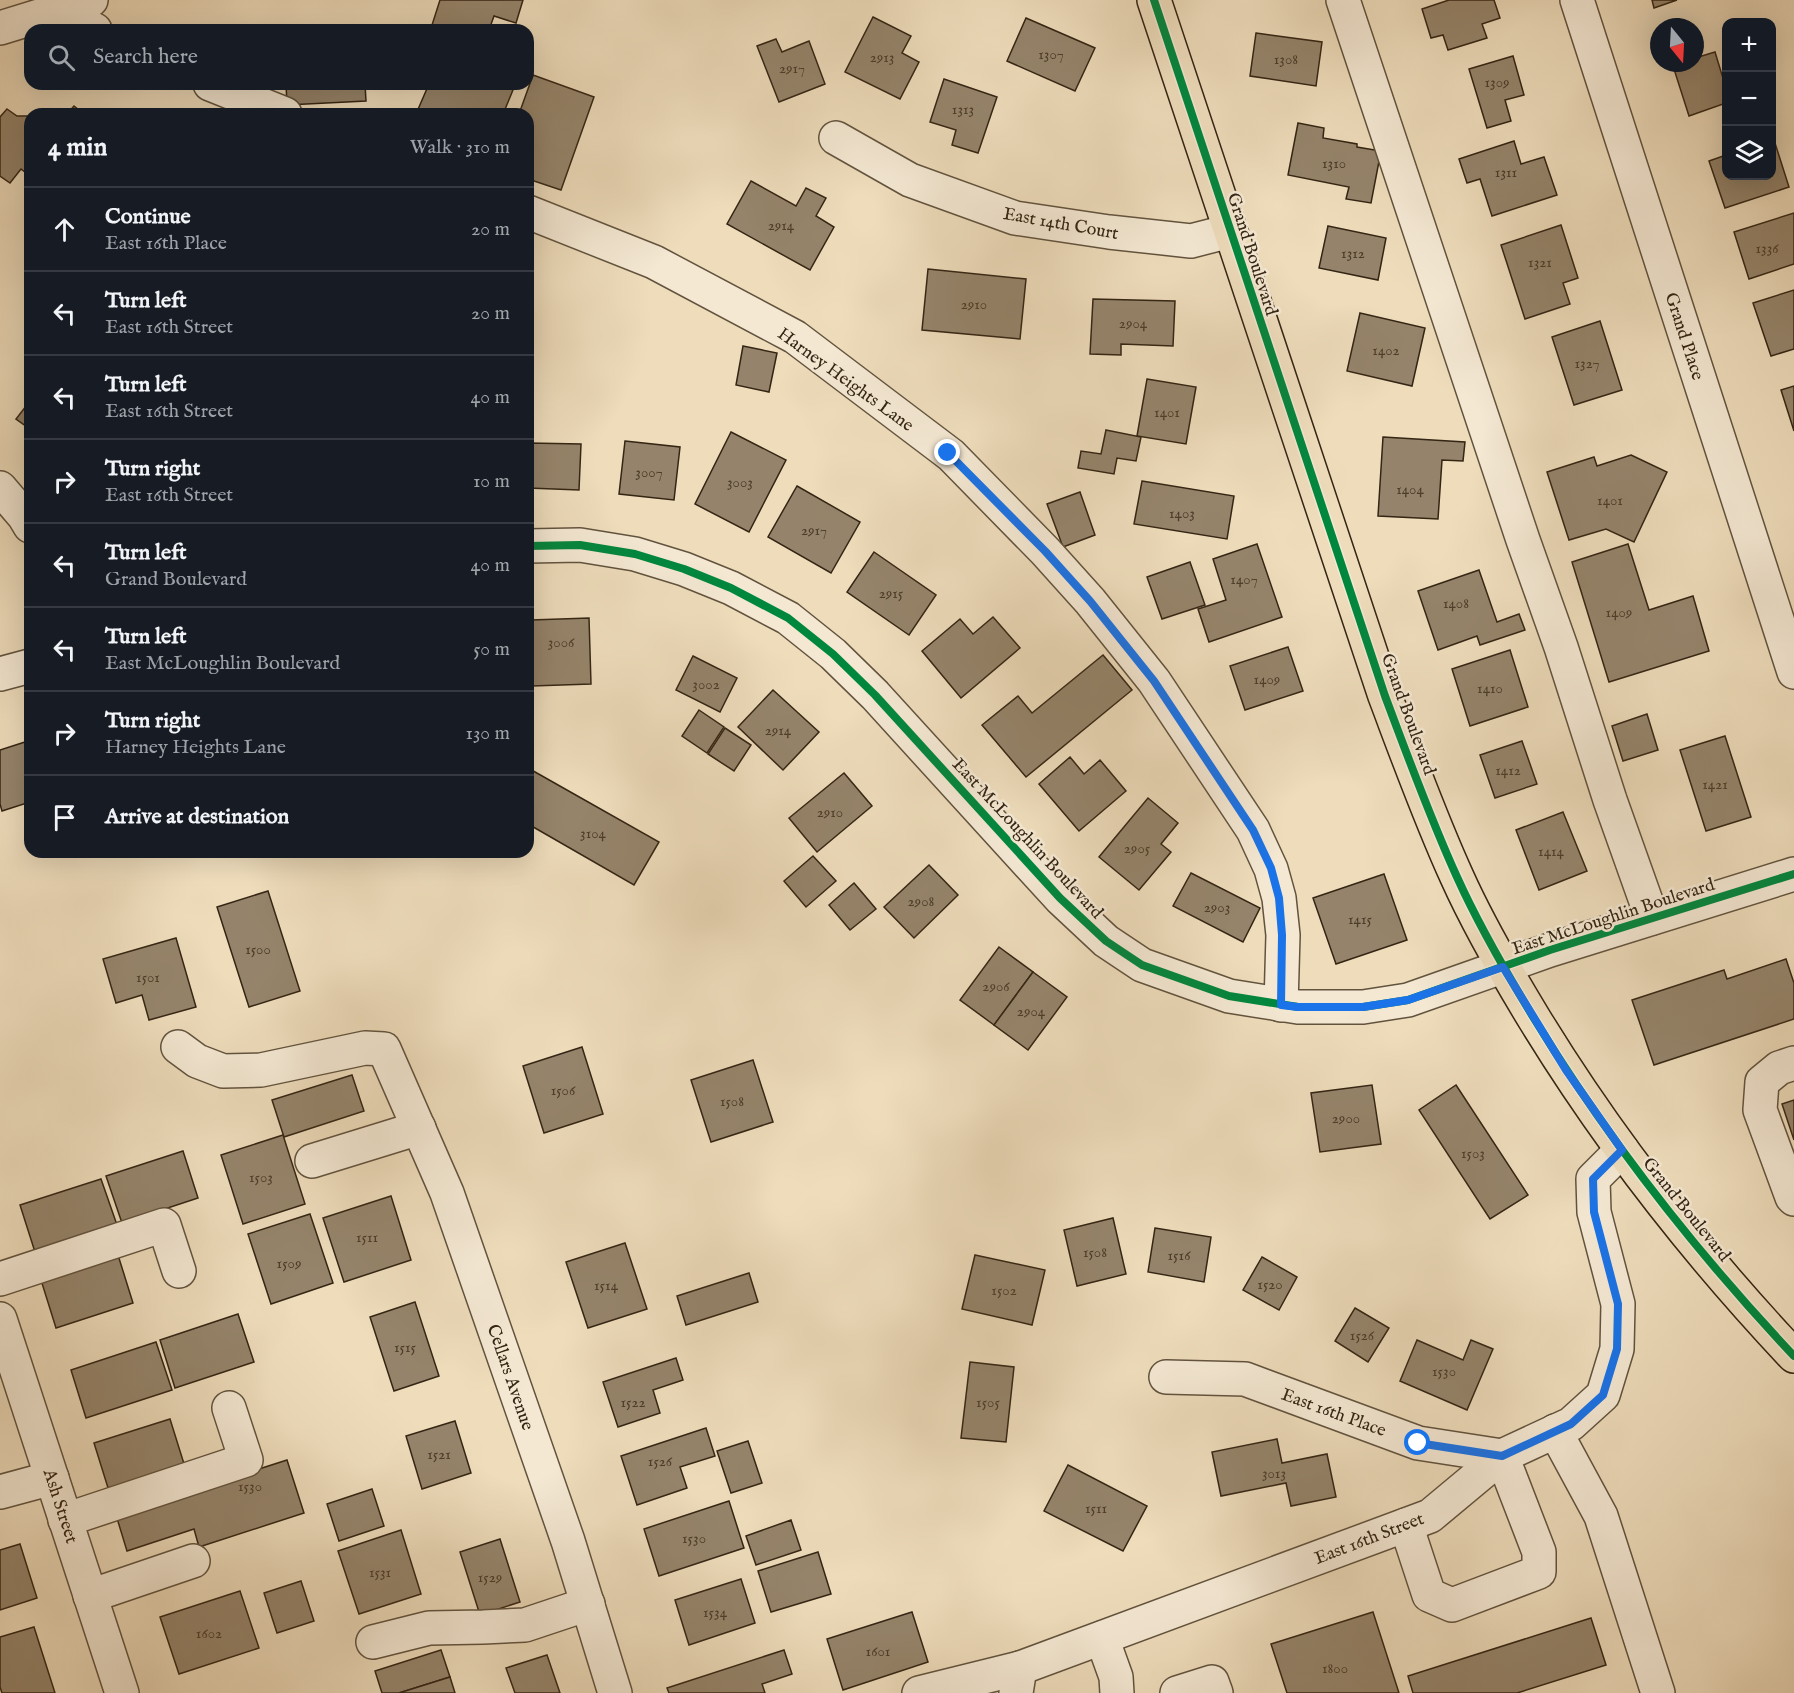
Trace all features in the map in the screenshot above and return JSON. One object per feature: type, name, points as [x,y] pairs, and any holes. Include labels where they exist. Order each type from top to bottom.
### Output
[{"type":"main road","name":"Grand Boulevard","points":[[1154,0],[1385,696],[1422,795],[1458,879],[1503,967],[1566,1070],[1622,1150],[1703,1253],[1757,1317],[1794,1356]]},
{"type":"street","points":[[0,28],[91,0]]},
{"type":"street","points":[[1343,0],[1523,540],[1561,647],[1610,800],[1652,918]]},
{"type":"street","name":"Grand Place","points":[[1577,0],[1794,672]]},
{"type":"street","points":[[59,10],[84,24]]},
{"type":"street","points":[[225,90],[270,108]]},
{"type":"street","name":"East 14th Court","points":[[836,138],[910,180],[1015,218],[1108,232],[1191,241],[1230,231]]},
{"type":"street","name":"Harney Heights Lane","points":[[534,214],[654,262],[795,337],[951,455],[1045,551],[1090,601],[1154,681],[1253,830],[1271,868],[1279,898],[1282,935],[1281,1005]]},
{"type":"street","points":[[0,488],[24,516]]},
{"type":"street","name":"East McLoughlin Boulevard","points":[[534,546],[580,545],[635,554],[684,569],[731,588],[788,618],[833,654],[875,695],[1060,898],[1106,941],[1142,964],[1229,996],[1298,1007],[1363,1007],[1408,1000],[1550,950],[1794,874]]},
{"type":"street","points":[[0,674],[24,668]]},
{"type":"street","name":"Cellars Avenue","points":[[178,1047],[197,1060],[223,1071],[261,1070],[365,1048],[384,1049],[447,1193],[568,1541],[615,1693]]},
{"type":"street","points":[[1794,1063],[1779,1068],[1762,1083],[1760,1110],[1794,1199]]},
{"type":"street","points":[[312,1161],[419,1128]]},
{"type":"street","name":"East 16th Street","points":[[919,1693],[1017,1684],[1102,1638],[1430,1516],[1502,1456],[1571,1424],[1603,1395],[1617,1349],[1618,1304],[1594,1212],[1593,1179],[1622,1150]]},
{"type":"street","points":[[0,1279],[164,1225],[179,1270]]},
{"type":"street","name":"Ash Street","points":[[0,1319],[122,1693]]},
{"type":"street","name":"East 16th Place","points":[[1166,1377],[1245,1379],[1418,1443],[1502,1456]]},
{"type":"street","points":[[65,1520],[246,1460],[229,1408]]},
{"type":"street","points":[[1555,1431],[1601,1516],[1658,1693]]},
{"type":"street","points":[[1406,1525],[1429,1595],[1452,1605],[1539,1572],[1539,1551],[1502,1456]]},
{"type":"street","points":[[0,1492],[52,1478]]},
{"type":"street","points":[[90,1596],[193,1561]]},
{"type":"street","points":[[373,1642],[429,1628],[525,1625],[588,1604]]},
{"type":"street","points":[[1102,1638],[1116,1677],[1118,1693]]},
{"type":"street","points":[[1177,1693],[1212,1682],[1216,1693]]},
{"type":"building","points":[[440,0],[523,0],[516,23],[494,16],[491,24],[432,24]]},
{"type":"building","points":[[1449,0],[1494,0],[1500,18],[1482,24],[1487,38],[1448,50],[1443,35],[1431,38],[1422,9]]},
{"type":"building","points":[[1652,0],[1677,0],[1654,8]]},
{"type":"building","points":[[873,17],[911,36],[902,53],[919,62],[900,99],[845,72]]},
{"type":"building","points":[[1026,18],[1095,48],[1075,91],[1007,61]]},
{"type":"building","points":[[1256,33],[1322,42],[1316,86],[1250,76]]},
{"type":"building","points":[[776,39],[782,52],[809,41],[825,84],[779,102],[757,46]]},
{"type":"building","points":[[1715,52],[1722,75],[1722,104],[1689,116],[1675,72],[1704,72],[1704,55]]},
{"type":"building","points":[[1513,56],[1524,95],[1505,100],[1511,121],[1487,128],[1469,69]]},
{"type":"building","points":[[534,75],[594,97],[561,190],[534,181],[534,108],[521,108],[528,90],[534,90]]},
{"type":"building","points":[[944,79],[997,97],[978,153],[952,145],[956,130],[930,122]]},
{"type":"building","points":[[286,90],[365,90],[366,101],[287,105]]},
{"type":"building","points":[[426,90],[513,90],[506,108],[419,108]]},
{"type":"building","points":[[7,109],[17,116],[24,116],[24,171],[21,169],[10,183],[0,176],[0,117]]},
{"type":"building","points":[[1298,123],[1324,128],[1323,138],[1381,151],[1371,203],[1346,199],[1349,187],[1288,175]]},
{"type":"building","points":[[1514,141],[1521,164],[1544,157],[1557,195],[1492,216],[1480,179],[1467,183],[1459,159]]},
{"type":"building","points":[[1776,146],[1789,187],[1725,208],[1709,161],[1722,156],[1722,180],[1776,180]]},
{"type":"building","points":[[751,181],[796,206],[806,188],[826,198],[816,216],[834,227],[810,270],[727,224]]},
{"type":"building","points":[[1794,213],[1794,264],[1749,279],[1734,232]]},
{"type":"building","points":[[1561,225],[1578,278],[1563,283],[1570,304],[1525,319],[1501,245]]},
{"type":"building","points":[[1328,226],[1386,238],[1378,280],[1319,268]]},
{"type":"building","points":[[928,269],[1026,279],[1020,339],[922,330]]},
{"type":"building","points":[[1794,290],[1794,349],[1771,356],[1753,303]]},
{"type":"building","points":[[1093,299],[1175,301],[1173,346],[1121,344],[1121,355],[1090,354]]},
{"type":"building","points":[[1360,313],[1425,328],[1412,386],[1347,371]]},
{"type":"building","points":[[1600,321],[1622,390],[1574,405],[1552,337]]},
{"type":"building","points":[[743,346],[777,353],[769,392],[736,385]]},
{"type":"building","points":[[1147,379],[1196,387],[1186,444],[1137,436]]},
{"type":"building","points":[[1794,386],[1794,431],[1781,390]]},
{"type":"building","points":[[24,409],[24,425],[16,419]]},
{"type":"building","points":[[1106,430],[1141,437],[1136,461],[1117,458],[1114,474],[1078,468],[1081,451],[1101,454]]},
{"type":"building","points":[[731,432],[786,460],[749,532],[695,504]]},
{"type":"building","points":[[1383,437],[1465,442],[1463,461],[1442,460],[1438,519],[1378,516]]},
{"type":"building","points":[[625,441],[680,447],[674,500],[619,494]]},
{"type":"building","points":[[534,443],[581,444],[579,490],[534,488]]},
{"type":"building","points":[[1631,455],[1667,472],[1634,542],[1606,529],[1569,540],[1547,472],[1594,457],[1597,466]]},
{"type":"building","points":[[1142,481],[1234,496],[1227,539],[1134,524]]},
{"type":"building","points":[[797,486],[860,522],[831,573],[768,537]]},
{"type":"building","points":[[1080,492],[1095,535],[1063,547],[1047,504]]},
{"type":"building","points":[[1257,544],[1282,617],[1209,642],[1198,609],[1226,600],[1213,559]]},
{"type":"building","points":[[1628,544],[1649,610],[1693,596],[1709,651],[1609,682],[1572,562]]},
{"type":"building","points":[[874,552],[936,595],[909,635],[847,592]]},
{"type":"building","points":[[1190,562],[1205,605],[1162,619],[1147,577]]},
{"type":"building","points":[[1479,570],[1497,622],[1519,614],[1525,630],[1480,645],[1477,636],[1438,650],[1418,591]]},
{"type":"building","points":[[993,617],[1020,648],[961,698],[922,651],[960,619],[973,634]]},
{"type":"building","points":[[589,618],[591,684],[534,686],[534,620]]},
{"type":"building","points":[[1288,647],[1303,691],[1245,710],[1230,666]]},
{"type":"building","points":[[1510,650],[1528,707],[1470,726],[1452,669]]},
{"type":"building","points":[[1103,655],[1132,690],[1026,777],[982,725],[1018,696],[1032,713]]},
{"type":"building","points":[[693,656],[737,678],[720,712],[676,690]]},
{"type":"building","points":[[773,690],[819,732],[783,770],[738,727]]},
{"type":"building","points":[[699,710],[724,727],[707,753],[682,736]]},
{"type":"building","points":[[1647,714],[1658,750],[1623,761],[1612,726]]},
{"type":"building","points":[[725,728],[751,745],[734,771],[708,754]]},
{"type":"building","points":[[1725,736],[1751,817],[1706,831],[1680,750]]},
{"type":"building","points":[[1522,741],[1537,784],[1495,798],[1480,755]]},
{"type":"building","points":[[24,742],[24,804],[2,811],[0,804],[0,750]]},
{"type":"building","points":[[1070,757],[1084,774],[1100,760],[1126,791],[1079,831],[1039,784]]},
{"type":"building","points":[[534,771],[659,842],[634,885],[534,827]]},
{"type":"building","points":[[844,773],[872,806],[817,852],[789,818]]},
{"type":"building","points":[[1148,798],[1178,823],[1161,844],[1171,852],[1139,890],[1099,857]]},
{"type":"building","points":[[1563,812],[1587,871],[1539,890],[1516,830]]},
{"type":"building","points":[[813,856],[836,881],[806,907],[784,881]]},
{"type":"building","points":[[929,865],[958,895],[914,938],[884,907]]},
{"type":"building","points":[[1191,873],[1260,908],[1243,942],[1173,906]]},
{"type":"building","points":[[1384,874],[1407,940],[1336,964],[1313,898]]},
{"type":"building","points":[[854,883],[876,909],[850,930],[829,905]]},
{"type":"building","points":[[268,891],[300,991],[249,1007],[217,907]]},
{"type":"building","points":[[176,938],[196,1007],[149,1020],[142,995],[116,1003],[103,959]]},
{"type":"building","points":[[999,947],[1033,972],[994,1025],[960,1000]]},
{"type":"building","points":[[1786,959],[1794,983],[1794,1019],[1654,1065],[1632,1000],[1724,970],[1727,979]]},
{"type":"building","points":[[1033,972],[1067,997],[1028,1050],[994,1025]]},
{"type":"building","points":[[582,1047],[603,1114],[544,1133],[523,1066]]},
{"type":"building","points":[[753,1060],[773,1122],[711,1142],[691,1080]]},
{"type":"building","points":[[352,1075],[364,1111],[284,1137],[272,1100]]},
{"type":"building","points":[[1372,1085],[1381,1144],[1320,1152],[1311,1093]]},
{"type":"building","points":[[1456,1085],[1528,1195],[1490,1219],[1419,1110]]},
{"type":"building","points":[[1794,1100],[1794,1140],[1782,1104]]},
{"type":"building","points":[[283,1135],[305,1204],[243,1224],[221,1155]]},
{"type":"building","points":[[183,1151],[198,1198],[122,1223],[106,1176]]},
{"type":"building","points":[[101,1179],[117,1225],[35,1252],[20,1205]]},
{"type":"building","points":[[391,1196],[411,1260],[344,1282],[323,1218]]},
{"type":"building","points":[[310,1214],[333,1283],[271,1304],[248,1234]]},
{"type":"building","points":[[1113,1218],[1126,1274],[1077,1286],[1064,1230]]},
{"type":"building","points":[[1155,1228],[1211,1237],[1204,1282],[1148,1272]]},
{"type":"building","points":[[625,1243],[647,1309],[588,1328],[566,1262]]},
{"type":"building","points":[[118,1255],[133,1303],[56,1328],[41,1280]]},
{"type":"building","points":[[975,1255],[1045,1270],[1032,1325],[962,1309]]},
{"type":"building","points":[[1262,1257],[1297,1277],[1279,1310],[1243,1290]]},
{"type":"building","points":[[749,1273],[758,1302],[686,1325],[677,1296]]},
{"type":"building","points":[[415,1302],[439,1376],[394,1391],[370,1317]]},
{"type":"building","points":[[1355,1308],[1389,1328],[1368,1362],[1335,1341]]},
{"type":"building","points":[[238,1314],[254,1362],[175,1388],[160,1340]]},
{"type":"building","points":[[1417,1340],[1463,1360],[1471,1340],[1493,1349],[1467,1410],[1400,1381]]},
{"type":"building","points":[[156,1342],[172,1390],[86,1418],[71,1370]]},
{"type":"building","points":[[676,1358],[683,1380],[653,1390],[660,1413],[618,1427],[603,1382]]},
{"type":"building","points":[[970,1362],[1014,1367],[1006,1442],[961,1438]]},
{"type":"building","points":[[170,1419],[185,1467],[109,1491],[94,1443]]},
{"type":"building","points":[[455,1421],[471,1473],[422,1489],[406,1436]]},
{"type":"building","points":[[706,1428],[715,1456],[680,1467],[687,1488],[637,1505],[621,1456]]},
{"type":"building","points":[[1277,1439],[1282,1463],[1327,1454],[1336,1497],[1291,1506],[1286,1483],[1221,1496],[1212,1452]]},
{"type":"building","points":[[748,1441],[762,1483],[731,1493],[717,1451]]},
{"type":"building","points":[[287,1460],[304,1513],[199,1547],[194,1529],[127,1551],[116,1515]]},
{"type":"building","points":[[1068,1465],[1147,1506],[1123,1551],[1044,1511]]},
{"type":"building","points":[[372,1489],[384,1526],[339,1541],[327,1504]]},
{"type":"building","points":[[729,1501],[744,1548],[659,1576],[644,1529]]},
{"type":"building","points":[[791,1520],[801,1550],[756,1565],[746,1536]]},
{"type":"building","points":[[401,1530],[421,1594],[359,1614],[338,1551]]},
{"type":"building","points":[[500,1539],[520,1602],[480,1615],[460,1552]]},
{"type":"building","points":[[20,1544],[37,1598],[0,1610],[0,1550]]},
{"type":"building","points":[[818,1552],[831,1594],[771,1612],[758,1571]]},
{"type":"building","points":[[741,1579],[755,1623],[689,1645],[675,1600]]},
{"type":"building","points":[[301,1581],[314,1621],[277,1633],[264,1593]]},
{"type":"building","points":[[240,1591],[259,1648],[179,1674],[160,1617]]},
{"type":"building","points":[[912,1612],[928,1662],[843,1690],[827,1639]]},
{"type":"building","points":[[1373,1612],[1399,1693],[1287,1693],[1271,1644]]},
{"type":"building","points":[[1591,1618],[1606,1665],[1517,1693],[1413,1693],[1408,1676]]},
{"type":"building","points":[[34,1627],[55,1693],[2,1693],[0,1637]]},
{"type":"building","points":[[441,1650],[450,1677],[399,1693],[382,1693],[375,1671]]},
{"type":"building","points":[[784,1650],[792,1674],[762,1684],[765,1693],[669,1693],[667,1688]]},
{"type":"building","points":[[547,1655],[560,1693],[515,1693],[506,1668]]},
{"type":"building","points":[[450,1677],[455,1693],[399,1693]]},
{"type":"cycle path","points":[[1154,0],[1385,696],[1447,855],[1494,950],[1563,1065],[1593,1109],[1689,1236],[1794,1356]]},
{"type":"cycle path","points":[[534,546],[580,545],[635,554],[684,569],[731,588],[788,618],[833,654],[875,695],[1060,898],[1106,941],[1142,965],[1229,996],[1298,1007],[1363,1007],[1408,1000],[1550,950],[1794,874]]},
{"type":"route","points":[[948,453],[1045,551],[1090,601],[1154,681],[1253,830],[1271,868],[1279,898],[1282,935],[1281,1005],[1363,1007],[1408,1000],[1503,967],[1566,1070],[1622,1150],[1593,1179],[1594,1212],[1618,1304],[1617,1349],[1603,1395],[1571,1424],[1502,1456],[1418,1443]]}]
